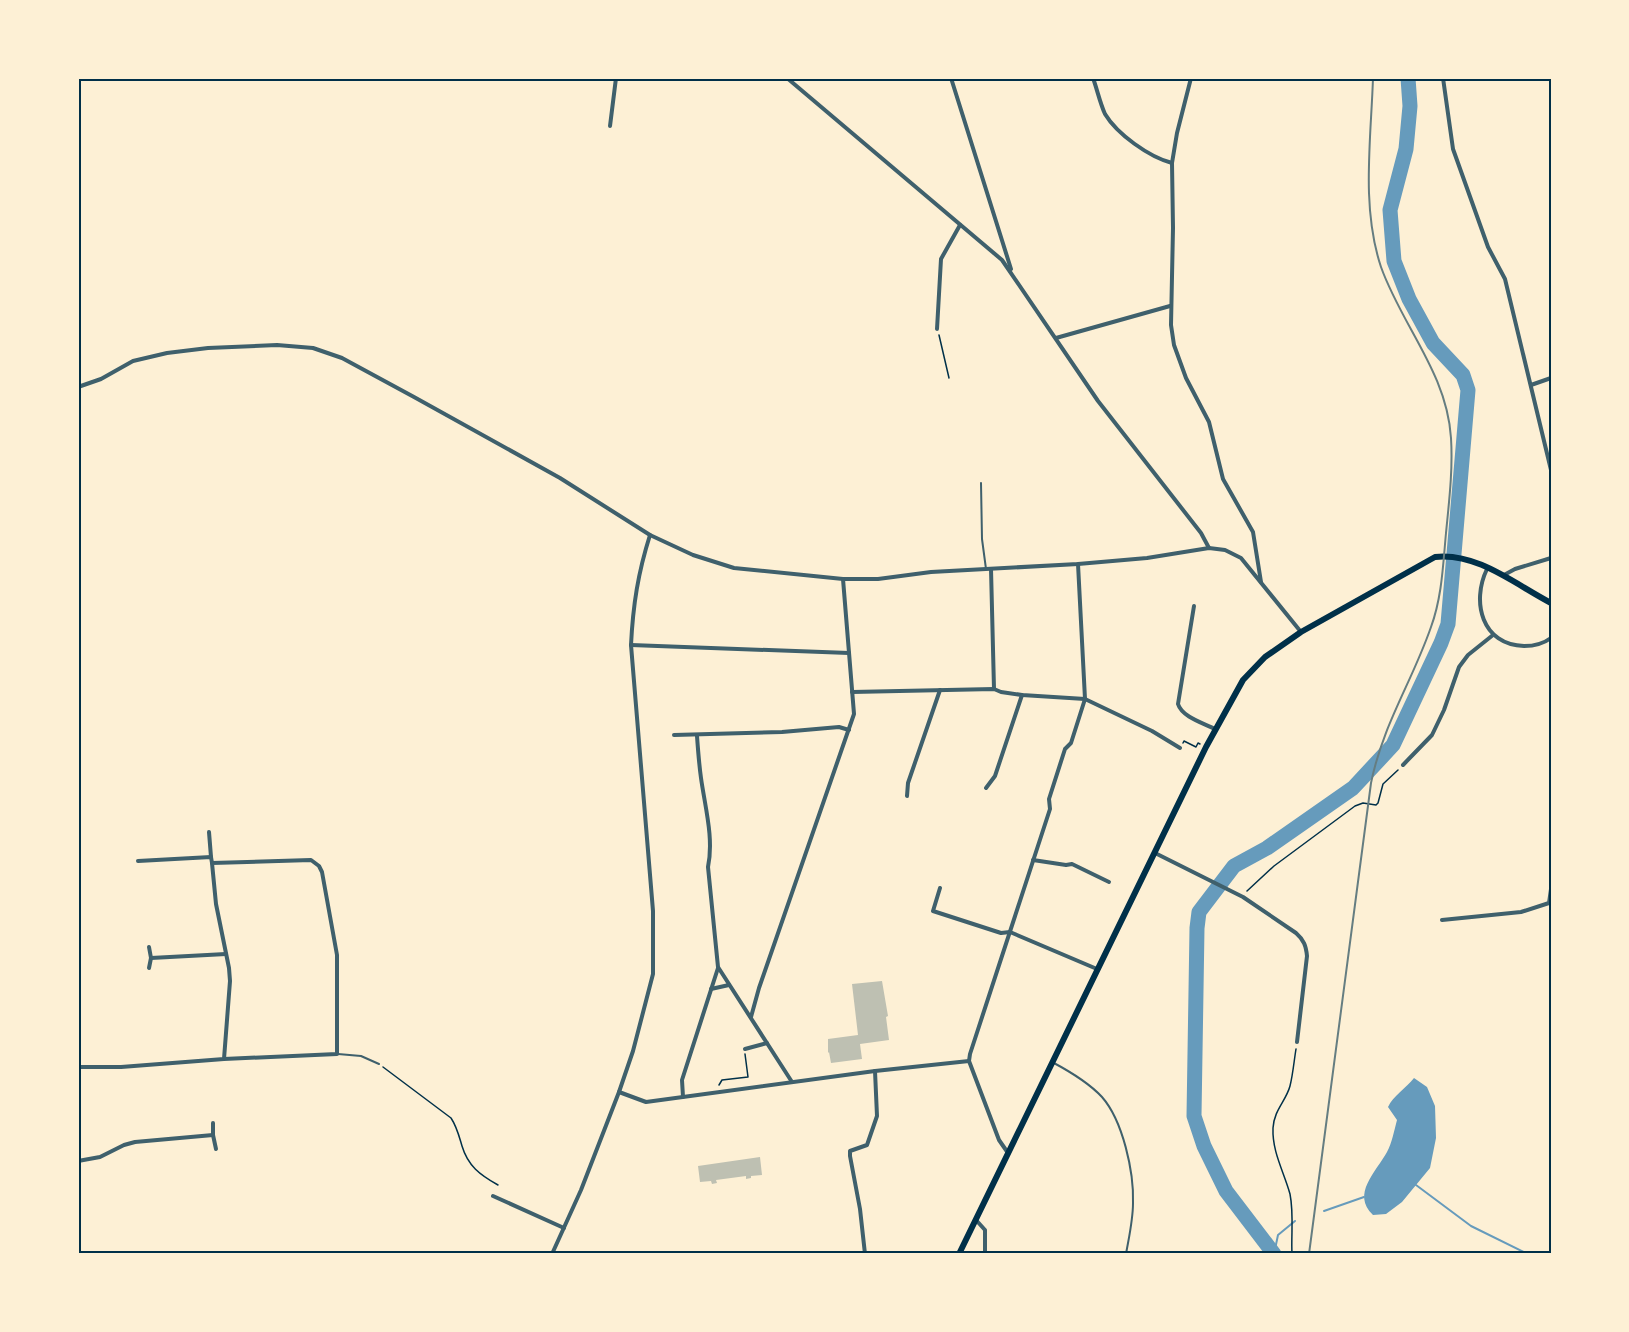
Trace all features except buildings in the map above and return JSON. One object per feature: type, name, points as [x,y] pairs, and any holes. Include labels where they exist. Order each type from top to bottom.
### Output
[{"type":"main road","points":[[959,1254],[1215,729],[1235,692],[1251,670],[1300,632],[1435,557],[1448,556],[1469,560],[1551,603]]},
{"type":"street","points":[[610,126],[616,78]]},
{"type":"street","points":[[787,78],[1002,260],[1080,377],[1201,532],[1209,548]]},
{"type":"street","points":[[951,78],[1012,275]]},
{"type":"street","points":[[1093,78],[1104,112],[1114,126],[1146,153],[1172,164]]},
{"type":"street","points":[[1191,78],[1177,133],[1172,164],[1173,228],[1170,306],[1174,345],[1186,378],[1209,422],[1223,478],[1253,532],[1262,582]]},
{"type":"street","points":[[1443,78],[1453,149],[1488,247],[1505,279],[1551,470]]},
{"type":"street","points":[[937,329],[941,259],[960,225]]},
{"type":"street","points":[[1056,338],[1170,306]]},
{"type":"street","points":[[78,387],[101,379],[133,362],[167,353],[208,348],[277,345],[313,348],[342,358],[560,478],[650,535],[693,555],[734,568],[843,579],[878,579],[931,572],[1147,558],[1209,548],[1235,554],[1262,582],[1300,632]]},
{"type":"street","points":[[1532,386],[1551,378]]},
{"type":"street","points":[[552,1254],[581,1190],[619,1092],[633,1051],[653,974],[653,911],[631,645],[633,605],[639,571],[650,535]]},
{"type":"street","points":[[1503,577],[1515,569],[1551,558]]},
{"type":"street","points":[[1008,1153],[999,1140],[969,1061],[1050,809],[1049,798],[1065,749],[1071,743],[1085,699],[1078,564]]},
{"type":"street","points":[[1487,568],[1480,598],[1483,614],[1493,634],[1499,640],[1518,646],[1538,644],[1551,638]]},
{"type":"street","points":[[989,569],[994,689]]},
{"type":"street","points":[[751,1017],[854,714],[843,579]]},
{"type":"street","points":[[1194,606],[1178,704],[1180,710],[1185,714],[1215,729]]},
{"type":"street","points":[[1403,765],[1432,735],[1459,668],[1468,655],[1493,634]]},
{"type":"street","points":[[631,645],[849,653]]},
{"type":"street","points":[[852,692],[994,689],[1022,695],[1085,699],[1180,748]]},
{"type":"street","points":[[907,796],[908,783],[940,690]]},
{"type":"street","points":[[987,788],[994,776],[1022,695]]},
{"type":"street","points":[[674,735],[782,732],[838,727],[849,730]]},
{"type":"street","points":[[683,1097],[682,1080],[718,967],[708,867],[710,856],[705,798],[697,736]]},
{"type":"street","points":[[209,832],[216,904],[230,981],[224,1059]]},
{"type":"street","points":[[1154,853],[1243,897],[1296,933],[1306,946],[1307,956],[1297,1042]]},
{"type":"street","points":[[138,861],[211,856]]},
{"type":"street","points":[[78,1067],[121,1067],[337,1054],[338,955],[319,866],[306,859],[212,863]]},
{"type":"street","points":[[1033,860],[1072,864],[1109,882]]},
{"type":"street","points":[[940,888],[933,911],[1001,933],[1010,932],[1098,970]]},
{"type":"street","points":[[1442,920],[1533,909],[1549,903],[1551,889]]},
{"type":"street","points":[[149,947],[151,958],[149,968]]},
{"type":"street","points":[[151,958],[226,954]]},
{"type":"street","points":[[718,967],[792,1082]]},
{"type":"street","points":[[711,989],[729,985]]},
{"type":"street","points":[[745,1048],[767,1042]]},
{"type":"street","points":[[619,1092],[646,1102],[875,1071],[969,1061]]},
{"type":"street","points":[[865,1254],[850,1151],[867,1145],[878,1116],[875,1071]]},
{"type":"street","points":[[213,1123],[216,1149]]},
{"type":"street","points":[[78,1161],[100,1157],[135,1142],[213,1135]]},
{"type":"street","points":[[493,1196],[564,1228]]},
{"type":"street","points":[[976,1219],[985,1230],[985,1254]]},
{"type":"lane","points":[[981,483],[982,539],[989,569]]},
{"type":"lane","points":[[337,1054],[361,1056],[379,1064]]},
{"type":"lane","points":[[1052,1062],[1094,1090],[1110,1108],[1118,1124],[1132,1180],[1134,1204],[1126,1254]]},
{"type":"path","points":[[937,329],[949,378]]},
{"type":"path","points":[[1184,741],[1196,747],[1198,743],[1206,747]]},
{"type":"path","points":[[1243,897],[1253,884],[1274,866],[1355,806],[1363,803],[1376,805],[1383,784],[1403,765]]},
{"type":"path","points":[[1292,1254],[1293,1215],[1290,1193],[1278,1163],[1273,1136],[1274,1120],[1279,1105],[1290,1088],[1297,1042]]},
{"type":"path","points":[[715,1088],[722,1080],[748,1077],[745,1048]]},
{"type":"path","points":[[379,1064],[451,1118],[456,1125],[466,1158],[471,1166],[483,1177],[498,1185]]},
{"type":"water","points":[[1414,1078],[1427,1087],[1435,1106],[1436,1138],[1430,1168],[1402,1202],[1386,1214],[1373,1215],[1364,1199],[1365,1191],[1393,1137],[1397,1120],[1388,1107]]},
{"type":"waterway","points":[[1274,1254],[1226,1191],[1204,1146],[1194,1116],[1197,928],[1199,912],[1234,866],[1267,848],[1353,788],[1393,745],[1448,624],[1468,390],[1463,375],[1433,343],[1409,299],[1394,261],[1390,210],[1406,149],[1410,106],[1408,78]]},
{"type":"waterway","points":[[1416,1185],[1471,1226],[1528,1254]]},
{"type":"waterway","points":[[1324,1211],[1364,1197]]},
{"type":"waterway","points":[[1274,1254],[1278,1235],[1295,1221]]},
{"type":"railway","points":[[1309,1254],[1371,783],[1390,722],[1435,616],[1442,581],[1451,474],[1451,438],[1448,414],[1441,392],[1433,371],[1390,289],[1375,244],[1369,197],[1373,78]]}]
